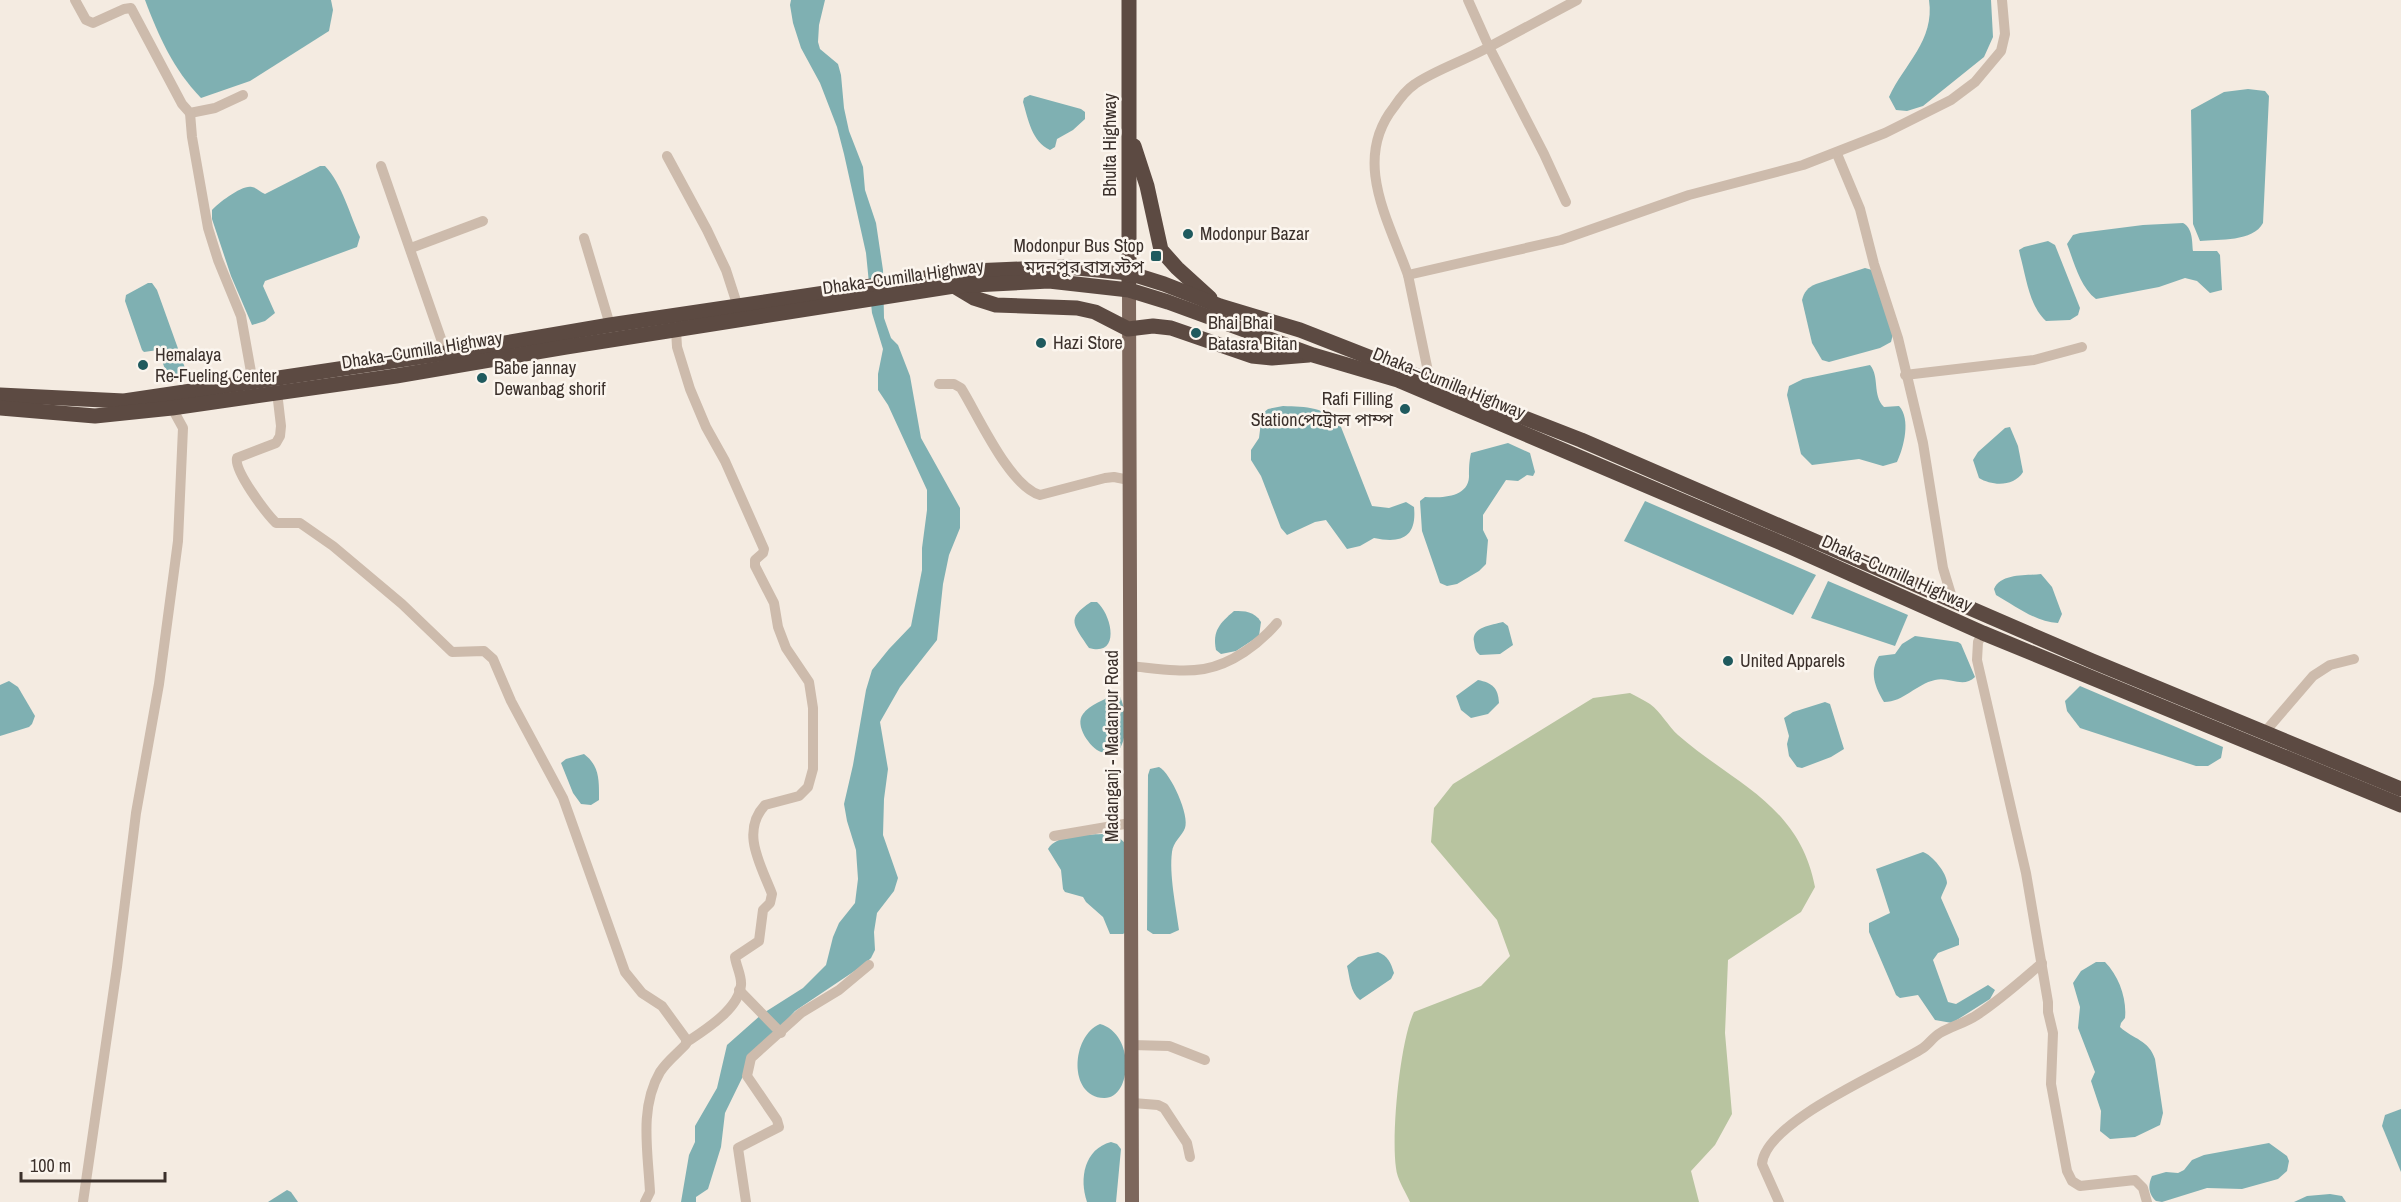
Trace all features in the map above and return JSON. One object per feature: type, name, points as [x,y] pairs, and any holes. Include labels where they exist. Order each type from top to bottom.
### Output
[{"type":"highway","name":"Bhulta Highway","points":[[1129,0],[1129,290]]},
{"type":"highway","points":[[1130,134],[1147,186],[1161,250],[1177,268],[1220,306]]},
{"type":"highway","name":"Dhaka–Cumilla Highway","points":[[0,408],[95,416],[172,408],[396,376],[676,330],[894,290],[972,271],[1055,268],[1103,269],[1129,273],[1220,306],[1300,330],[1581,440],[1953,601],[2401,789]]},
{"type":"highway","name":"Dhaka–Cumilla Highway","points":[[894,290],[1049,281],[1129,290],[1313,355],[1398,380],[1513,432],[1793,548],[1983,633],[2401,805]]},
{"type":"highway","points":[[954,286],[974,298],[996,305],[1077,308],[1095,312],[1128,329],[1153,326],[1171,328],[1252,356],[1272,358],[1313,355]]},
{"type":"highway","name":"Dhaka–Cumilla Highway","points":[[0,395],[124,401],[446,353],[610,325],[738,307],[844,298]]},
{"type":"main road","name":"Madanganj - Madanpur Road","points":[[1129,290],[1132,1202]]},
{"type":"street","points":[[75,0],[86,20],[93,23],[131,8],[182,104],[190,113],[208,228],[218,260],[241,316],[253,383]]},
{"type":"street","points":[[1468,0],[1566,202]]},
{"type":"street","points":[[1430,381],[1408,274],[1376,186],[1372,164],[1380,127],[1407,90],[1418,82],[1466,60],[1577,0]]},
{"type":"street","points":[[1408,274],[1561,240],[1689,195],[1758,178],[1837,154],[1885,133],[1951,100],[1975,82],[2001,51],[2005,34],[2002,0]]},
{"type":"street","points":[[190,113],[215,108],[243,95]]},
{"type":"street","points":[[1837,154],[1868,234],[1874,264],[1898,338],[1923,443],[1943,568],[1953,601]]},
{"type":"street","points":[[667,156],[714,244],[738,307]]},
{"type":"street","points":[[381,166],[446,353]]},
{"type":"street","points":[[411,248],[483,221]]},
{"type":"street","points":[[584,238],[610,325]]},
{"type":"street","points":[[645,1202],[650,1192],[646,1112],[649,1096],[661,1070],[687,1042],[717,1022],[735,1000],[742,985],[735,957],[759,941],[763,910],[772,898],[753,842],[752,826],[765,805],[799,796],[808,787],[813,768],[813,708],[808,682],[786,648],[778,627],[774,603],[755,566],[755,560],[764,549],[725,461],[706,428],[690,389],[677,347],[676,330]]},
{"type":"street","points":[[1905,375],[2034,360],[2082,347]]},
{"type":"street","points":[[939,384],[954,384],[961,388],[1005,464],[1032,493],[1040,495],[1105,478],[1129,480]]},
{"type":"street","points":[[278,392],[280,436],[276,443],[237,458],[236,466],[243,480],[276,523],[300,523],[333,546],[394,597],[452,652],[484,651],[493,658],[511,701],[563,798],[625,972],[642,993],[662,1006],[687,1042]]},
{"type":"street","points":[[83,1202],[117,967],[136,813],[159,684],[178,541],[183,428],[172,408]]},
{"type":"street","points":[[1130,666],[1186,671],[1204,669],[1238,655],[1259,643],[1277,623]]},
{"type":"street","points":[[1983,633],[1978,642],[1977,651],[1980,679],[2026,873],[2042,963],[2053,1033],[2051,1084],[2067,1171],[2072,1181],[2080,1186],[2135,1180],[2143,1188],[2147,1202]]},
{"type":"street","points":[[2264,733],[2313,676],[2330,665],[2354,659]]},
{"type":"street","points":[[1054,836],[1130,822]]},
{"type":"street","points":[[1779,1202],[1762,1164],[1762,1157],[1783,1132],[1848,1088],[1925,1047],[1939,1034],[1977,1015],[2042,963]]},
{"type":"street","points":[[746,1202],[738,1149],[779,1127],[777,1120],[747,1076],[750,1058],[801,1013],[839,990],[869,966]]},
{"type":"street","points":[[740,990],[781,1032]]},
{"type":"street","points":[[1132,1045],[1169,1046],[1205,1060]]},
{"type":"street","points":[[1133,1103],[1158,1105],[1164,1108],[1172,1124],[1187,1143],[1190,1157]]},
{"type":"green space","points":[[1630,693],[1650,704],[1678,735],[1762,798],[1779,815],[1795,835],[1807,859],[1815,887],[1801,912],[1728,960],[1725,1033],[1732,1114],[1715,1145],[1691,1171],[1699,1202],[1410,1202],[1397,1172],[1395,1133],[1401,1065],[1414,1012],[1481,986],[1510,956],[1497,920],[1431,842],[1434,808],[1453,784],[1593,698]]},
{"type":"water","points":[[145,0],[331,0],[333,10],[329,31],[250,81],[201,98],[182,76],[168,52]]},
{"type":"water","points":[[791,0],[825,0],[819,25],[818,42],[820,49],[838,64],[849,131],[863,167],[865,190],[876,223],[883,270],[884,318],[910,376],[921,438],[960,508],[960,528],[949,555],[943,584],[937,640],[900,687],[880,722],[888,769],[883,835],[898,878],[894,891],[877,913],[874,932],[875,950],[871,958],[862,966],[795,1011],[773,1035],[744,1074],[725,1113],[721,1147],[708,1189],[696,1197],[696,1202],[681,1202],[689,1155],[695,1142],[695,1126],[717,1088],[727,1045],[762,1014],[803,988],[826,965],[839,923],[855,903],[858,879],[856,850],[844,804],[866,690],[872,670],[911,626],[922,570],[927,490],[888,405],[878,390],[878,374],[883,349],[872,313],[866,253],[844,154],[837,127],[820,83],[801,48],[793,23]]},
{"type":"water","points":[[1929,0],[1991,0],[1993,37],[1984,57],[1923,106],[1907,111],[1896,110],[1889,97],[1923,40],[1930,15]]},
{"type":"water","points":[[2248,89],[2265,91],[2269,96],[2263,223],[2252,234],[2244,237],[2200,241],[2193,224],[2191,110],[2224,92]]},
{"type":"water","points":[[1030,95],[1081,109],[1085,112],[1085,119],[1073,130],[1057,139],[1055,147],[1050,150],[1039,142],[1029,123],[1023,102],[1024,98]]},
{"type":"water","points":[[320,166],[325,166],[331,173],[341,191],[360,237],[357,247],[265,281],[263,286],[275,313],[265,321],[252,325],[231,276],[212,219],[212,210],[243,188],[252,187],[265,194]]},
{"type":"water","points":[[2183,223],[2190,232],[2193,251],[2217,251],[2220,255],[2222,290],[2210,293],[2197,281],[2185,278],[2159,287],[2096,299],[2082,281],[2067,244],[2073,235],[2080,233],[2143,225]]},
{"type":"water","points":[[2048,241],[2055,245],[2080,308],[2078,315],[2070,320],[2046,321],[2040,315],[2029,290],[2019,250]]},
{"type":"water","points":[[1865,268],[1872,270],[1893,334],[1891,342],[1880,348],[1829,362],[1822,360],[1812,343],[1802,300],[1804,295],[1813,285]]},
{"type":"water","points":[[152,283],[157,290],[185,368],[183,376],[174,378],[170,375],[165,369],[158,350],[144,352],[142,350],[125,301],[126,295]]},
{"type":"water","points":[[1870,365],[1875,375],[1880,402],[1884,407],[1899,406],[1905,418],[1904,441],[1897,462],[1883,466],[1859,459],[1812,465],[1801,454],[1787,395],[1789,386],[1803,379]]},
{"type":"water","points":[[1283,406],[1315,409],[1335,420],[1341,427],[1372,506],[1389,508],[1406,502],[1414,507],[1413,525],[1406,536],[1392,540],[1374,538],[1360,546],[1347,549],[1326,520],[1315,522],[1287,535],[1281,528],[1261,476],[1251,460],[1251,450],[1259,438],[1262,414],[1268,409]]},
{"type":"water","points":[[2010,427],[2018,446],[2023,472],[2009,483],[1996,484],[1984,481],[1979,478],[1973,460],[1978,452],[2005,428]]},
{"type":"water","points":[[1508,443],[1530,453],[1535,472],[1533,476],[1527,475],[1518,481],[1506,480],[1483,515],[1483,530],[1488,540],[1486,564],[1457,584],[1447,586],[1440,583],[1422,531],[1420,501],[1425,497],[1445,497],[1459,493],[1467,484],[1471,453]]},
{"type":"water","points":[[1645,501],[1816,575],[1793,615],[1624,541]]},
{"type":"water","points":[[2041,574],[2052,587],[2062,614],[2058,623],[2034,617],[1996,595],[1994,589],[2002,580],[2014,576]]},
{"type":"water","points":[[1828,581],[1908,615],[1895,646],[1811,618]]},
{"type":"water","points":[[1091,602],[1097,602],[1102,608],[1107,616],[1111,633],[1110,641],[1099,649],[1089,648],[1079,634],[1075,623],[1078,613]]},
{"type":"water","points":[[1234,611],[1249,612],[1258,618],[1261,622],[1259,636],[1236,651],[1221,654],[1216,650],[1216,632]]},
{"type":"water","points":[[1503,622],[1508,626],[1513,645],[1500,654],[1480,655],[1475,646],[1476,633],[1483,628]]},
{"type":"water","points":[[1915,636],[1961,644],[1975,677],[1966,682],[1935,680],[1898,699],[1884,702],[1874,679],[1876,662],[1879,656],[1895,654],[1902,644]]},
{"type":"water","points":[[1478,680],[1493,687],[1499,703],[1488,714],[1471,718],[1461,710],[1456,696]]},
{"type":"water","points":[[9,681],[18,687],[35,716],[29,727],[0,736],[0,685]]},
{"type":"water","points":[[2080,686],[2223,747],[2221,758],[2208,766],[2196,766],[2080,728],[2067,711],[2065,701]]},
{"type":"water","points":[[1115,694],[1119,695],[1124,708],[1125,734],[1116,753],[1101,752],[1084,736],[1080,724],[1081,719],[1089,708]]},
{"type":"water","points":[[1825,702],[1830,704],[1844,749],[1831,757],[1802,768],[1797,767],[1789,756],[1787,744],[1789,736],[1784,718],[1793,712]]},
{"type":"water","points":[[584,754],[596,769],[598,780],[599,800],[591,805],[581,804],[573,793],[561,763],[566,759]]},
{"type":"water","points":[[1159,767],[1174,786],[1186,822],[1172,852],[1172,880],[1179,930],[1170,934],[1153,934],[1147,930],[1148,775],[1150,769]]},
{"type":"water","points":[[1115,834],[1125,843],[1126,932],[1123,934],[1110,934],[1103,917],[1083,897],[1065,892],[1061,870],[1048,849],[1058,840],[1065,838]]},
{"type":"water","points":[[1923,852],[1935,860],[1945,874],[1947,883],[1941,898],[1959,939],[1959,945],[1938,953],[1933,960],[1948,1002],[1956,1004],[1988,985],[1995,990],[1990,999],[1952,1023],[1935,1020],[1918,995],[1900,998],[1896,995],[1869,932],[1869,923],[1890,913],[1876,869]]},
{"type":"water","points":[[1378,952],[1389,960],[1394,973],[1391,979],[1360,1000],[1352,989],[1347,966],[1358,957]]},
{"type":"water","points":[[2096,962],[2105,962],[2121,988],[2125,1003],[2125,1018],[2120,1027],[2145,1044],[2155,1059],[2163,1113],[2160,1125],[2135,1137],[2110,1139],[2100,1131],[2101,1111],[2091,1081],[2095,1072],[2078,1028],[2080,1007],[2073,983],[2081,971]]},
{"type":"water","points":[[1100,1024],[1112,1030],[1120,1040],[1126,1065],[1125,1078],[1120,1088],[1113,1096],[1104,1098],[1092,1095],[1084,1088],[1079,1077],[1078,1065],[1083,1040]]},
{"type":"water","points":[[2401,1109],[2401,1172],[2382,1126],[2385,1115]]},
{"type":"water","points":[[1111,1142],[1117,1144],[1121,1149],[1116,1202],[1087,1202],[1084,1175],[1089,1158],[1095,1151]]},
{"type":"water","points":[[2269,1143],[2287,1156],[2289,1161],[2287,1171],[2278,1179],[2242,1189],[2207,1188],[2162,1202],[2156,1201],[2151,1195],[2149,1186],[2152,1176],[2166,1172],[2178,1173],[2184,1170],[2192,1160],[2204,1155]]},
{"type":"water","points":[[287,1190],[298,1202],[268,1202]]},
{"type":"water","points":[[2330,1194],[2342,1196],[2346,1202],[2294,1202],[2307,1196]]},
{"type":"place","name":"Modonpur Bazar","points":[[1188,234]]},
{"type":"place","name":"Modonpur Bus Stop মদনপুর বাস স্টপ","points":[[1156,256]]},
{"type":"place","name":"Bhai Bhai Batasra Bitan","points":[[1196,333]]},
{"type":"place","name":"Hazi Store","points":[[1041,343]]},
{"type":"place","name":"Hemalaya Re-Fueling Center","points":[[143,365]]},
{"type":"place","name":"Babe jannay Dewanbag shorif","points":[[482,378]]},
{"type":"place","name":"Rafi Filling Stationপেট্রোল পাম্প","points":[[1405,409]]},
{"type":"place","name":"United Apparels","points":[[1728,661]]}]
